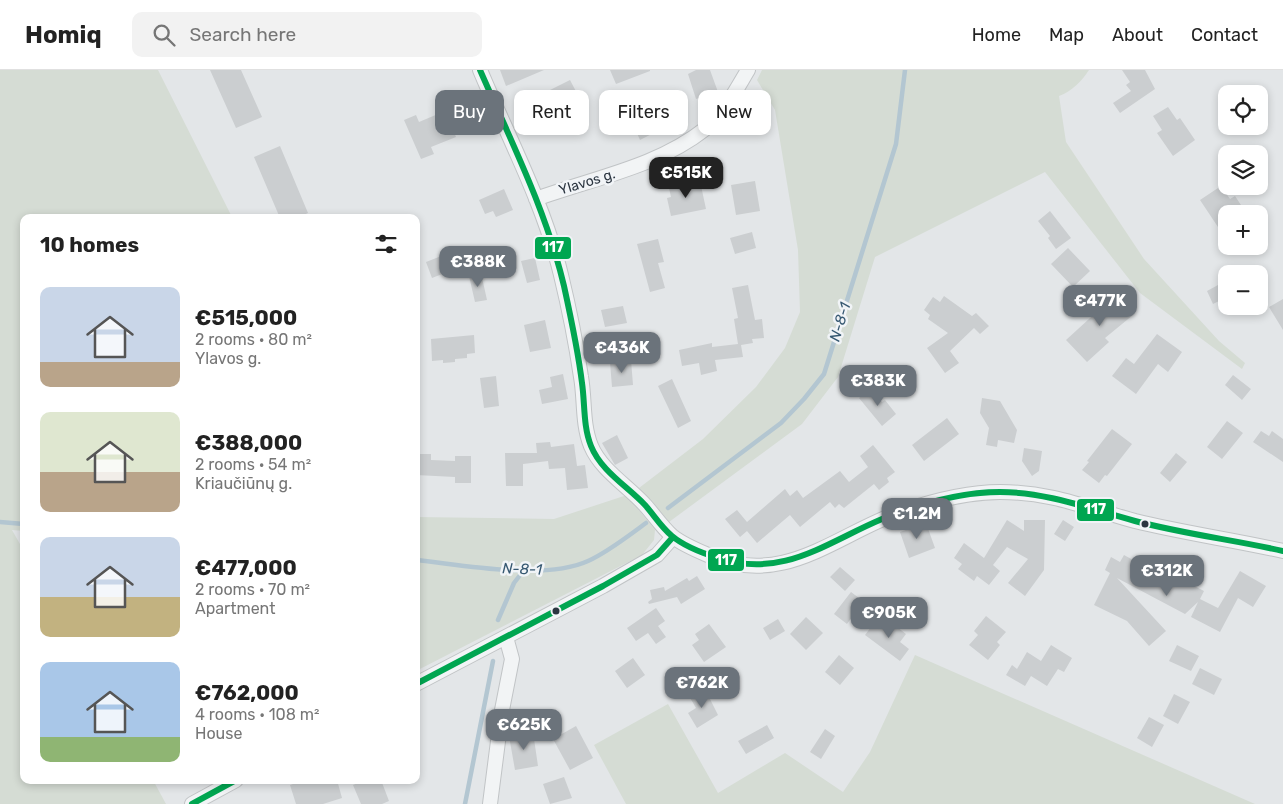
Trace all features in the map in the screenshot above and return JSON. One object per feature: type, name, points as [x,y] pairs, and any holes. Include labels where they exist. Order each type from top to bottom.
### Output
[{"type":"street","points":[[480,70],[552,240],[569,310],[582,378],[587,431],[591,445],[608,469],[635,494],[673,537],[698,551],[732,564],[771,566],[789,562],[835,544],[902,511],[955,498],[998,492],[1041,494],[1061,498],[1136,521],[1283,551]]},
{"type":"street","name":"Ylavos g.","points":[[536,199],[651,160],[706,129],[716,118],[748,70]]},
{"type":"street","points":[[420,682],[658,555],[673,537]]},
{"type":"street","points":[[490,804],[502,710],[512,659],[506,637]]},
{"type":"street","points":[[192,804],[229,784]]},
{"type":"shaded area","points":[[0,70],[158,70],[230,214],[20,214],[20,531],[12,530],[20,544],[20,784],[155,784],[166,804],[0,804]]},
{"type":"shaded area","points":[[762,70],[1089,70],[1076,85],[1059,96],[1066,142],[1144,259],[1219,341],[1245,363],[1242,369],[1140,293],[1045,172],[875,257],[838,377],[802,424],[669,522],[639,488],[703,439],[756,387],[785,348],[800,312],[798,250],[775,110],[771,103],[771,90],[763,90],[757,80]]},
{"type":"shaded area","points":[[627,495],[655,530],[654,540],[642,555],[420,669],[420,517],[554,519]]},
{"type":"shaded area","points":[[915,655],[1255,804],[626,804],[594,745],[668,704],[718,793],[785,753],[843,792],[870,752]]},
{"type":"building","points":[[210,70],[241,70],[262,117],[236,128]]},
{"type":"building","points":[[500,70],[544,70],[506,86]]},
{"type":"building","points":[[610,70],[650,70],[650,71],[616,84]]},
{"type":"building","points":[[696,70],[710,70],[717,90],[698,90],[698,98],[696,99],[688,74]]},
{"type":"building","points":[[1122,70],[1145,70],[1155,89],[1120,113],[1113,103],[1131,91],[1126,85],[1130,82]]},
{"type":"building","points":[[570,80],[575,90],[550,90]]},
{"type":"building","points":[[1168,107],[1177,120],[1180,118],[1195,140],[1173,156],[1157,133],[1162,130],[1153,116]]},
{"type":"building","points":[[416,115],[419,122],[435,115],[435,135],[455,135],[456,137],[431,147],[434,154],[421,159],[404,120]]},
{"type":"building","points":[[638,135],[650,135],[640,140]]},
{"type":"building","points":[[280,146],[308,213],[278,214],[254,157]]},
{"type":"building","points":[[700,181],[706,209],[671,216],[667,198],[671,197],[669,188]]},
{"type":"building","points":[[755,181],[760,211],[736,215],[731,185]]},
{"type":"building","points":[[1218,188],[1218,195],[1227,195],[1230,199],[1235,196],[1241,205],[1218,205],[1218,227],[1200,200]]},
{"type":"building","points":[[504,189],[513,210],[496,217],[493,211],[485,214],[479,200]]},
{"type":"building","points":[[1050,211],[1071,238],[1056,249],[1048,238],[1050,236],[1038,221]]},
{"type":"building","points":[[752,232],[756,248],[735,254],[730,238]]},
{"type":"building","points":[[658,239],[664,262],[658,263],[665,288],[650,292],[637,244]]},
{"type":"building","points":[[1068,248],[1090,271],[1073,287],[1051,264]]},
{"type":"building","points":[[449,253],[455,269],[432,278],[426,262]]},
{"type":"building","points":[[535,258],[540,280],[527,283],[521,261]]},
{"type":"building","points":[[481,273],[487,300],[475,302],[469,276]]},
{"type":"building","points":[[748,285],[755,320],[762,319],[764,338],[752,339],[753,343],[741,345],[743,357],[715,360],[717,371],[701,375],[699,363],[682,366],[679,350],[712,343],[712,347],[738,344],[734,319],[738,318],[732,288]]},
{"type":"building","points":[[1218,285],[1218,302],[1213,304],[1207,291]]},
{"type":"building","points":[[1115,292],[1133,315],[1105,338],[1109,342],[1087,362],[1066,340],[1101,308],[1099,305]]},
{"type":"building","points":[[944,296],[972,316],[976,313],[989,326],[980,334],[974,328],[950,351],[959,363],[945,373],[927,348],[948,333],[928,319],[930,315],[924,310],[933,297],[940,302]]},
{"type":"building","points":[[1283,299],[1283,330],[1269,307]]},
{"type":"building","points":[[623,306],[627,323],[605,327],[601,310]]},
{"type":"building","points":[[545,320],[551,348],[530,352],[524,325]]},
{"type":"building","points":[[1157,334],[1182,352],[1168,372],[1158,364],[1136,394],[1112,376],[1126,358],[1134,364]]},
{"type":"building","points":[[474,335],[475,353],[467,354],[467,358],[455,359],[455,362],[443,363],[443,360],[432,361],[431,339]]},
{"type":"building","points":[[631,360],[633,385],[612,387],[610,362]]},
{"type":"building","points":[[563,374],[568,399],[542,404],[539,390],[552,387],[550,377]]},
{"type":"building","points":[[1233,375],[1251,389],[1242,400],[1225,385]]},
{"type":"building","points":[[496,376],[499,406],[484,408],[480,378]]},
{"type":"building","points":[[672,379],[691,421],[678,428],[658,386]]},
{"type":"building","points":[[871,389],[882,402],[885,400],[896,414],[882,426],[859,398]]},
{"type":"building","points":[[982,398],[1000,401],[1017,430],[1014,443],[998,440],[997,447],[986,445],[989,428],[980,413]]},
{"type":"building","points":[[947,418],[959,434],[924,461],[912,445]]},
{"type":"building","points":[[1227,421],[1243,433],[1222,459],[1207,447]]},
{"type":"building","points":[[1112,429],[1132,444],[1107,476],[1105,475],[1099,483],[1082,470]]},
{"type":"building","points":[[1261,431],[1269,436],[1272,431],[1283,439],[1283,462],[1253,442]]},
{"type":"building","points":[[617,435],[628,458],[615,465],[602,443]]},
{"type":"building","points":[[550,442],[551,447],[574,444],[577,466],[585,465],[588,488],[567,490],[565,468],[549,469],[548,461],[523,464],[523,486],[506,486],[505,453],[537,453],[536,443]]},
{"type":"building","points":[[873,445],[895,472],[887,478],[889,482],[879,490],[874,484],[844,508],[839,504],[835,508],[830,502],[800,527],[790,515],[757,543],[747,531],[740,537],[725,519],[737,510],[747,522],[785,489],[790,496],[797,490],[803,498],[840,471],[849,482],[868,467],[860,456]]},
{"type":"building","points":[[1024,448],[1042,451],[1039,471],[1032,476],[1022,461]]},
{"type":"building","points":[[1176,453],[1187,462],[1170,482],[1160,473]]},
{"type":"building","points":[[420,454],[431,454],[431,460],[455,461],[455,456],[471,456],[471,483],[455,483],[455,477],[420,475]]},
{"type":"building","points":[[1007,520],[1024,531],[1024,520],[1045,520],[1044,570],[1025,596],[1008,583],[1028,559],[1007,547],[993,565],[1000,571],[989,585],[977,576],[974,581],[958,569],[962,564],[954,558],[964,543],[984,558]]},
{"type":"building","points":[[1063,520],[1074,527],[1065,541],[1054,534]]},
{"type":"building","points":[[926,523],[935,548],[909,558],[900,532]]},
{"type":"building","points":[[1124,555],[1164,577],[1167,572],[1204,591],[1200,599],[1218,608],[1240,571],[1266,586],[1253,607],[1238,598],[1220,632],[1191,617],[1198,602],[1185,614],[1117,578],[1166,631],[1149,646],[1127,621],[1094,605],[1110,573],[1105,570],[1111,557],[1120,562]]},
{"type":"building","points":[[840,567],[855,580],[845,591],[830,577]]},
{"type":"building","points":[[697,576],[705,589],[681,604],[677,597],[649,604],[648,602],[652,599],[650,590],[664,587],[665,591],[687,578],[689,581]]},
{"type":"building","points":[[851,592],[863,601],[847,624],[834,614]]},
{"type":"building","points":[[656,608],[665,621],[658,626],[666,637],[656,644],[648,633],[636,641],[627,628]]},
{"type":"building","points":[[986,616],[1006,632],[997,642],[1000,645],[988,660],[969,645],[978,635],[974,631]]},
{"type":"building","points":[[806,617],[823,633],[806,650],[790,634]]},
{"type":"building","points":[[778,619],[785,631],[770,640],[763,628]]},
{"type":"building","points":[[888,620],[906,634],[900,642],[909,649],[900,661],[865,635],[874,623],[881,628]]},
{"type":"building","points":[[709,624],[726,647],[704,662],[692,645],[699,640],[695,634]]},
{"type":"building","points":[[1051,645],[1072,658],[1064,672],[1058,669],[1047,686],[1031,676],[1025,686],[1006,675],[1012,665],[1017,669],[1027,652],[1041,661]]},
{"type":"building","points":[[1177,645],[1199,656],[1191,671],[1169,661]]},
{"type":"building","points":[[839,655],[854,668],[840,685],[825,672]]},
{"type":"building","points":[[633,658],[645,675],[627,688],[615,671]]},
{"type":"building","points":[[1200,668],[1222,679],[1214,695],[1192,684]]},
{"type":"building","points":[[702,689],[705,694],[707,693],[718,715],[697,728],[688,713],[696,708],[689,696]]},
{"type":"building","points":[[1174,694],[1190,702],[1178,724],[1163,716]]},
{"type":"building","points":[[1149,717],[1164,725],[1152,747],[1137,738]]},
{"type":"building","points":[[767,725],[774,738],[746,754],[738,741]]},
{"type":"building","points":[[576,726],[593,758],[570,770],[553,739]]},
{"type":"building","points":[[825,729],[835,736],[821,759],[810,752]]},
{"type":"building","points":[[533,732],[538,766],[515,770],[509,736]]},
{"type":"building","points":[[564,777],[572,798],[550,804],[543,784]]},
{"type":"building","points":[[338,784],[342,798],[323,804],[296,804],[290,785]]},
{"type":"building","points":[[383,784],[389,801],[382,804],[361,804],[353,785]]},
{"type":"waterway","name":"N-8-1","points":[[668,508],[781,423],[824,374],[896,144],[905,70]]},
{"type":"waterway","name":"N-8-1","points":[[0,522],[20,524]]},
{"type":"waterway","name":"N-8-1","points":[[420,560],[480,568],[527,571],[570,567],[588,561],[603,553],[646,523]]},
{"type":"waterway","points":[[498,620],[514,583],[524,570]]},
{"type":"waterway","points":[[465,804],[493,661]]},
{"type":"transit line","name":"117","points":[[480,70],[527,176],[548,230],[564,286],[576,346],[583,391],[585,423],[591,446],[595,455],[608,471],[645,505],[668,532],[682,543],[712,556],[741,563],[763,564],[783,561],[803,555],[910,508],[970,494],[1000,492],[1052,498],[1153,526],[1283,551]]},
{"type":"transit line","name":"117","points":[[420,682],[603,586],[657,555],[673,537]]},
{"type":"transit line","name":"117","points":[[192,804],[229,784]]}]
